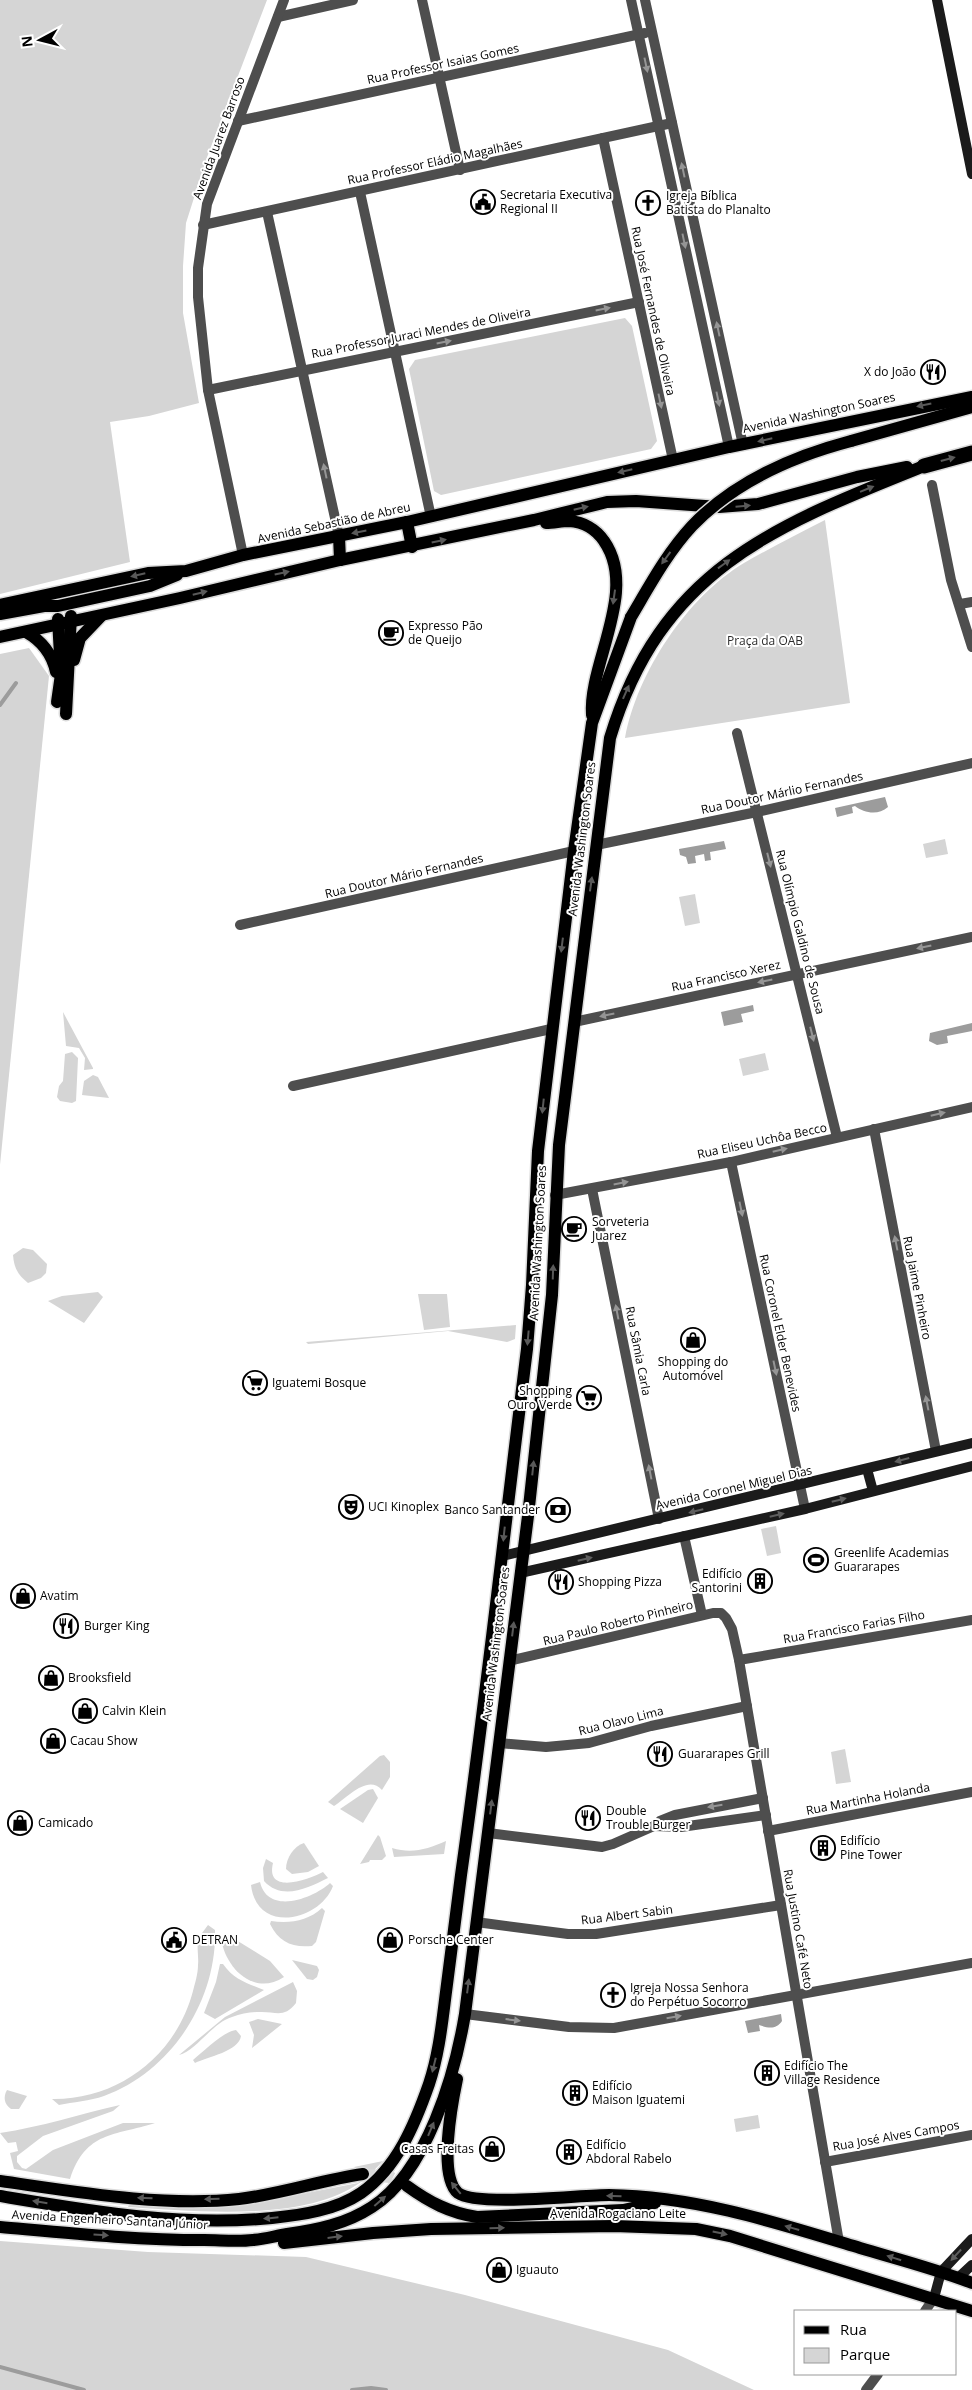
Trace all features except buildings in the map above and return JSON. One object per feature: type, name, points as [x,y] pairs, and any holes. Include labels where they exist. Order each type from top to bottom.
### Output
[{"type":"highway","name":"Avenida Washington Soares","points":[[924,466],[972,453]]},
{"type":"main road","points":[[936,0],[972,174]]},
{"type":"main road","name":"Avenida Washington Soares","points":[[672,460],[972,397]]},
{"type":"main road","name":"Avenida Washington Soares","points":[[380,2177],[395,2158],[415,2120],[429,2084],[436,2056],[502,1556],[527,1350],[538,1151],[551,1029],[592,723],[631,617],[659,568],[692,526],[722,501],[774,468],[804,456],[972,407]]},
{"type":"main road","name":"Avenida Sebastião de Abreu","points":[[0,606],[148,573],[186,571],[243,555],[407,522],[672,460]]},
{"type":"main road","name":"Avenida Washington Soares","points":[[534,520],[580,508],[620,501],[702,507],[758,504],[865,475],[902,467],[924,466]]},
{"type":"main road","name":"Avenida Washington Soares","points":[[408,2171],[430,2131],[459,2052],[465,2014],[523,1551],[552,1295],[559,1145],[610,738],[618,711],[644,657],[686,599],[716,570],[754,544],[820,509],[924,466]]},
{"type":"main road","points":[[0,637],[102,616],[340,560],[412,547],[534,520],[548,523],[569,521],[586,525],[602,538],[614,560],[616,579],[614,596],[608,639],[591,702],[592,723]]},
{"type":"main road","points":[[407,522],[412,547]]},
{"type":"main road","points":[[339,536],[340,560]]},
{"type":"main road","points":[[0,614],[44,606],[64,605],[150,586],[186,571]]},
{"type":"main road","points":[[64,605],[66,714],[71,692],[75,653],[80,638],[102,616]]},
{"type":"main road","points":[[26,632],[40,641],[50,655],[56,679],[57,702],[65,624]]},
{"type":"main road","name":"Avenida Coronel Miguel Dias","points":[[502,1556],[972,1443]]},
{"type":"main road","points":[[520,1574],[804,1509],[972,1466]]},
{"type":"main road","points":[[867,1469],[873,1492]]},
{"type":"main road","name":"Avenida Rogaciano Leite","points":[[459,2052],[460,2062],[450,2123],[448,2164],[453,2188],[460,2194],[487,2199],[608,2195],[719,2208],[941,2272],[972,2283]]},
{"type":"main road","name":"Avenida Engenheiro Santana Júnior","points":[[0,2228],[145,2239],[252,2240],[314,2231],[349,2219],[372,2208],[383,2200],[408,2171]]},
{"type":"main road","points":[[0,2181],[128,2198],[238,2199],[363,2174]]},
{"type":"main road","name":"Avenida Engenheiro Santana Júnior","points":[[0,2196],[113,2214],[177,2221],[246,2221],[318,2211],[353,2197],[380,2177]]},
{"type":"main road","points":[[407,2186],[434,2205],[464,2215],[477,2217],[622,2210],[662,2201]]},
{"type":"main road","name":"Avenida Rogaciano Leite","points":[[252,2240],[286,2243],[373,2232],[431,2230],[614,2226],[680,2228],[730,2236],[972,2311]]},
{"type":"main road","points":[[934,2298],[941,2272],[972,2239]]},
{"type":"main road","points":[[958,2278],[972,2265]]},
{"type":"street","name":"Avenida Juarez Barroso","points":[[243,555],[208,390],[198,297],[198,268],[203,225],[215,180],[284,0]]},
{"type":"street","points":[[278,17],[353,0]]},
{"type":"street","points":[[422,0],[460,170]]},
{"type":"street","points":[[631,0],[729,447]]},
{"type":"street","points":[[645,0],[743,444]]},
{"type":"street","name":"Rua Professor Isaias Gomes","points":[[238,120],[652,32]]},
{"type":"street","name":"Rua Professor Eládio Magalhães","points":[[203,225],[672,123]]},
{"type":"street","name":"Rua José Fernandes de Oliveira","points":[[603,138],[672,460]]},
{"type":"street","points":[[360,192],[431,516]]},
{"type":"street","points":[[268,212],[339,536]]},
{"type":"street","name":"Rua Professor Juraci Mendes de Oliveira","points":[[208,390],[639,302]]},
{"type":"street","points":[[932,485],[951,580],[972,647]]},
{"type":"street","points":[[960,604],[972,602]]},
{"type":"street","name":"Rua Olímpio Galdino de Sousa","points":[[737,733],[837,1137]]},
{"type":"street","name":"Rua Doutor Márlio Fernandes","points":[[596,844],[757,812],[972,763]]},
{"type":"street","name":"Rua Doutor Mário Fernandes","points":[[240,925],[574,851]]},
{"type":"street","name":"Rua Francisco Xerez","points":[[574,1022],[972,937]]},
{"type":"street","points":[[293,1086],[551,1029]]},
{"type":"street","name":"Rua Eliseu Uchôa Becco","points":[[556,1195],[731,1162],[972,1107]]},
{"type":"street","name":"Rua Jaime Pinheiro","points":[[874,1129],[936,1451]]},
{"type":"street","name":"Rua Coronel Elder Benevides","points":[[731,1162],[804,1509]]},
{"type":"street","name":"Rua Sâmia Carla","points":[[592,1188],[659,1519]]},
{"type":"street","points":[[684,1536],[702,1615]]},
{"type":"street","name":"Rua Paulo Roberto Pinheiro","points":[[509,1661],[702,1615],[721,1614],[730,1622]]},
{"type":"street","name":"Rua Francisco Farias Filho","points":[[739,1660],[972,1620]]},
{"type":"street","name":"Rua Justino Café Neto","points":[[730,1622],[739,1660],[839,2242]]},
{"type":"street","name":"Rua Olavo Lima","points":[[499,1743],[546,1747],[589,1743],[651,1726],[747,1706]]},
{"type":"street","name":"Rua Martinha Holanda","points":[[768,1831],[972,1792]]},
{"type":"street","points":[[488,1833],[602,1846],[613,1844],[683,1812],[763,1798]]},
{"type":"street","points":[[654,1826],[681,1827],[766,1815]]},
{"type":"street","name":"Rua Albert Sabin","points":[[476,1922],[568,1934],[596,1934],[781,1905]]},
{"type":"street","points":[[465,2014],[569,2027],[614,2028],[972,1963]]},
{"type":"street","name":"Rua José Alves Campos","points":[[825,2162],[972,2135]]},
{"type":"street","points":[[926,2310],[934,2298]]},
{"type":"street","points":[[866,2390],[877,2375]]},
{"type":"green space","points":[[0,0],[267,0],[206,160],[186,223],[183,266],[183,313],[199,403],[149,416],[110,422],[130,562],[0,594]]},
{"type":"green space","points":[[625,318],[632,326],[657,441],[651,449],[441,495],[434,491],[409,369],[415,360]]},
{"type":"green space","name":"Praça da OAB","points":[[825,520],[850,703],[625,738],[631,713],[653,663],[684,616],[723,578],[744,563]]},
{"type":"green space","points":[[29,648],[49,676],[0,1165],[0,654]]},
{"type":"green space","points":[[945,839],[948,854],[926,858],[923,844]]},
{"type":"green space","points":[[695,894],[700,923],[685,926],[679,897]]},
{"type":"green space","points":[[63,1012],[93,1069],[84,1070],[85,1058],[79,1048],[66,1046]]},
{"type":"green space","points":[[72,1052],[78,1058],[76,1101],[72,1103],[60,1101],[57,1097],[59,1086],[63,1081],[65,1054]]},
{"type":"green space","points":[[765,1053],[769,1070],[743,1076],[739,1059]]},
{"type":"green space","points":[[93,1075],[98,1077],[109,1098],[82,1095],[84,1081]]},
{"type":"green space","points":[[23,1248],[33,1250],[47,1264],[46,1273],[41,1278],[28,1283],[17,1271],[13,1255]]},
{"type":"green space","points":[[98,1292],[103,1297],[84,1323],[48,1301],[62,1296]]},
{"type":"green space","points":[[418,1294],[447,1294],[450,1327],[424,1330]]},
{"type":"green space","points":[[516,1325],[515,1339],[507,1342],[448,1331],[308,1344],[306,1342]]},
{"type":"green space","points":[[776,1526],[781,1553],[767,1556],[761,1529]]},
{"type":"green space","points":[[845,1749],[851,1782],[836,1784],[831,1752]]},
{"type":"green space","points":[[384,1755],[390,1762],[390,1777],[382,1790],[371,1784],[358,1789],[334,1806],[328,1802],[380,1756]]},
{"type":"green space","points":[[373,1789],[378,1798],[363,1823],[340,1809],[368,1790]]},
{"type":"green space","points":[[378,1835],[386,1856],[382,1860],[370,1860],[360,1864]]},
{"type":"green space","points":[[446,1841],[444,1854],[394,1857],[392,1848],[413,1851]]},
{"type":"green space","points":[[304,1843],[319,1866],[308,1872],[292,1874],[286,1869],[287,1861],[294,1850]]},
{"type":"green space","points":[[266,1859],[273,1863],[272,1873],[276,1879],[282,1882],[299,1881],[323,1872],[328,1878],[304,1889],[295,1891],[279,1890],[271,1887],[264,1881],[263,1868]]},
{"type":"green space","points":[[260,1882],[265,1892],[272,1899],[281,1901],[303,1898],[323,1889],[330,1883],[333,1886],[326,1898],[316,1908],[303,1914],[276,1917],[265,1911],[256,1901],[251,1885]]},
{"type":"green space","points":[[322,1908],[325,1911],[316,1942],[312,1946],[292,1945],[282,1939],[270,1924],[271,1921],[291,1922],[304,1919]]},
{"type":"green space","points":[[208,1925],[215,1930],[214,1956],[208,1982],[199,2007],[186,2030],[170,2051],[128,2085],[104,2096],[59,2105],[52,2099],[76,2097],[99,2092],[141,2070],[158,2054],[173,2035],[185,2014],[197,1975],[198,1941]]},
{"type":"green space","points":[[228,1935],[270,1961],[284,1977],[262,1984],[243,1976],[228,1960],[221,1938]]},
{"type":"green space","points":[[292,1960],[317,1966],[319,1970],[317,1977],[313,1980],[307,1979]]},
{"type":"green space","points":[[220,1964],[223,1964],[241,1980],[264,1990],[215,2019],[204,2013],[216,1982]]},
{"type":"green space","points":[[293,1982],[297,1991],[296,2003],[292,2008],[283,2013],[252,2012],[232,2017],[218,2025],[192,2048],[179,2055],[225,2017]]},
{"type":"green space","points":[[258,2019],[282,2024],[252,2048],[254,2035],[249,2022]]},
{"type":"green space","points":[[236,2030],[241,2036],[235,2046],[195,2063],[193,2060],[214,2042],[231,2031]]},
{"type":"green space","points":[[7,2090],[27,2096],[19,2109],[11,2109],[7,2105],[5,2095]]},
{"type":"green space","points":[[120,2105],[113,2111],[43,2136],[17,2156],[17,2162],[22,2168],[26,2169],[53,2150],[123,2123],[155,2123],[114,2134],[93,2144],[84,2152],[70,2179],[14,2169],[10,2153],[18,2151],[16,2142],[8,2143],[0,2133]]},
{"type":"green space","points":[[758,2115],[760,2128],[736,2132],[734,2119]]},
{"type":"green space","points":[[383,2161],[361,2182],[337,2195],[310,2204],[280,2209],[216,2212],[128,2207],[129,2205],[245,2205],[358,2183],[363,2178],[362,2172],[354,2167]]},
{"type":"green space","points":[[0,2241],[148,2252],[306,2257],[465,2295],[668,2350],[754,2390],[0,2390]]},
{"type":"shaded area","points":[[885,797],[888,807],[880,812],[867,812],[855,806],[852,807],[853,813],[837,817],[835,808]]},
{"type":"shaded area","points":[[724,841],[726,849],[710,852],[711,860],[705,861],[704,854],[695,856],[696,863],[688,864],[686,857],[680,855],[679,849]]},
{"type":"shaded area","points":[[753,1005],[754,1011],[741,1014],[743,1022],[724,1026],[721,1012]]},
{"type":"shaded area","points":[[972,1023],[972,1031],[947,1036],[948,1043],[937,1045],[929,1041],[930,1033]]},
{"type":"shaded area","points":[[781,2014],[782,2021],[777,2026],[759,2025],[760,2031],[748,2033],[745,2021]]},
{"type":"waterway","points":[[0,705],[16,683]]},
{"type":"waterway","points":[[0,2367],[84,2390]]},
{"type":"waterway","points":[[352,2390],[371,2388],[386,2390]]},
{"type":"tunnel","points":[[363,2174],[390,2177],[407,2186]]},
{"type":"place","name":"Secretaria Executiva Regional II","points":[[483,202]]},
{"type":"place","name":"Igreja Bíblica Batista do Planalto","points":[[648,203]]},
{"type":"place","name":"X do João","points":[[933,372]]},
{"type":"place","name":"Expresso Pão de Queijo","points":[[391,633]]},
{"type":"place","name":"Sorveteria Juarez","points":[[574,1229]]},
{"type":"place","name":"Shopping do Automóvel","points":[[693,1340]]},
{"type":"place","name":"Iguatemi Bosque","points":[[255,1383]]},
{"type":"place","name":"Shopping Ouro Verde","points":[[589,1398]]},
{"type":"place","name":"UCI Kinoplex","points":[[351,1507]]},
{"type":"place","name":"Banco Santander","points":[[558,1510]]},
{"type":"place","name":"Greenlife Academias Guararapes","points":[[816,1560]]},
{"type":"place","name":"Edifício Santorini","points":[[760,1581]]},
{"type":"place","name":"Shopping Pizza","points":[[561,1582]]},
{"type":"place","name":"Avatim","points":[[23,1596]]},
{"type":"place","name":"Burger King","points":[[66,1626]]},
{"type":"place","name":"Brooksfield","points":[[51,1678]]},
{"type":"place","name":"Calvin Klein","points":[[85,1711]]},
{"type":"place","name":"Cacau Show","points":[[53,1741]]},
{"type":"place","name":"Guararapes Grill","points":[[660,1754]]},
{"type":"place","name":"Double Trouble Burger","points":[[588,1818]]},
{"type":"place","name":"Camicado","points":[[20,1823]]},
{"type":"place","name":"Edifício Pine Tower","points":[[823,1848]]},
{"type":"place","name":"DETRAN","points":[[174,1940]]},
{"type":"place","name":"Porsche Center","points":[[390,1940]]},
{"type":"place","name":"Igreja Nossa Senhora do Perpétuo Socorro","points":[[613,1995]]},
{"type":"place","name":"Edifício The Village Residence","points":[[767,2073]]},
{"type":"place","name":"Edifício Maison Iguatemi","points":[[575,2093]]},
{"type":"place","name":"Casas Freitas","points":[[492,2149]]},
{"type":"place","name":"Edifício Abdoral Rabelo","points":[[569,2152]]},
{"type":"place","name":"Iguauto","points":[[499,2270]]}]
